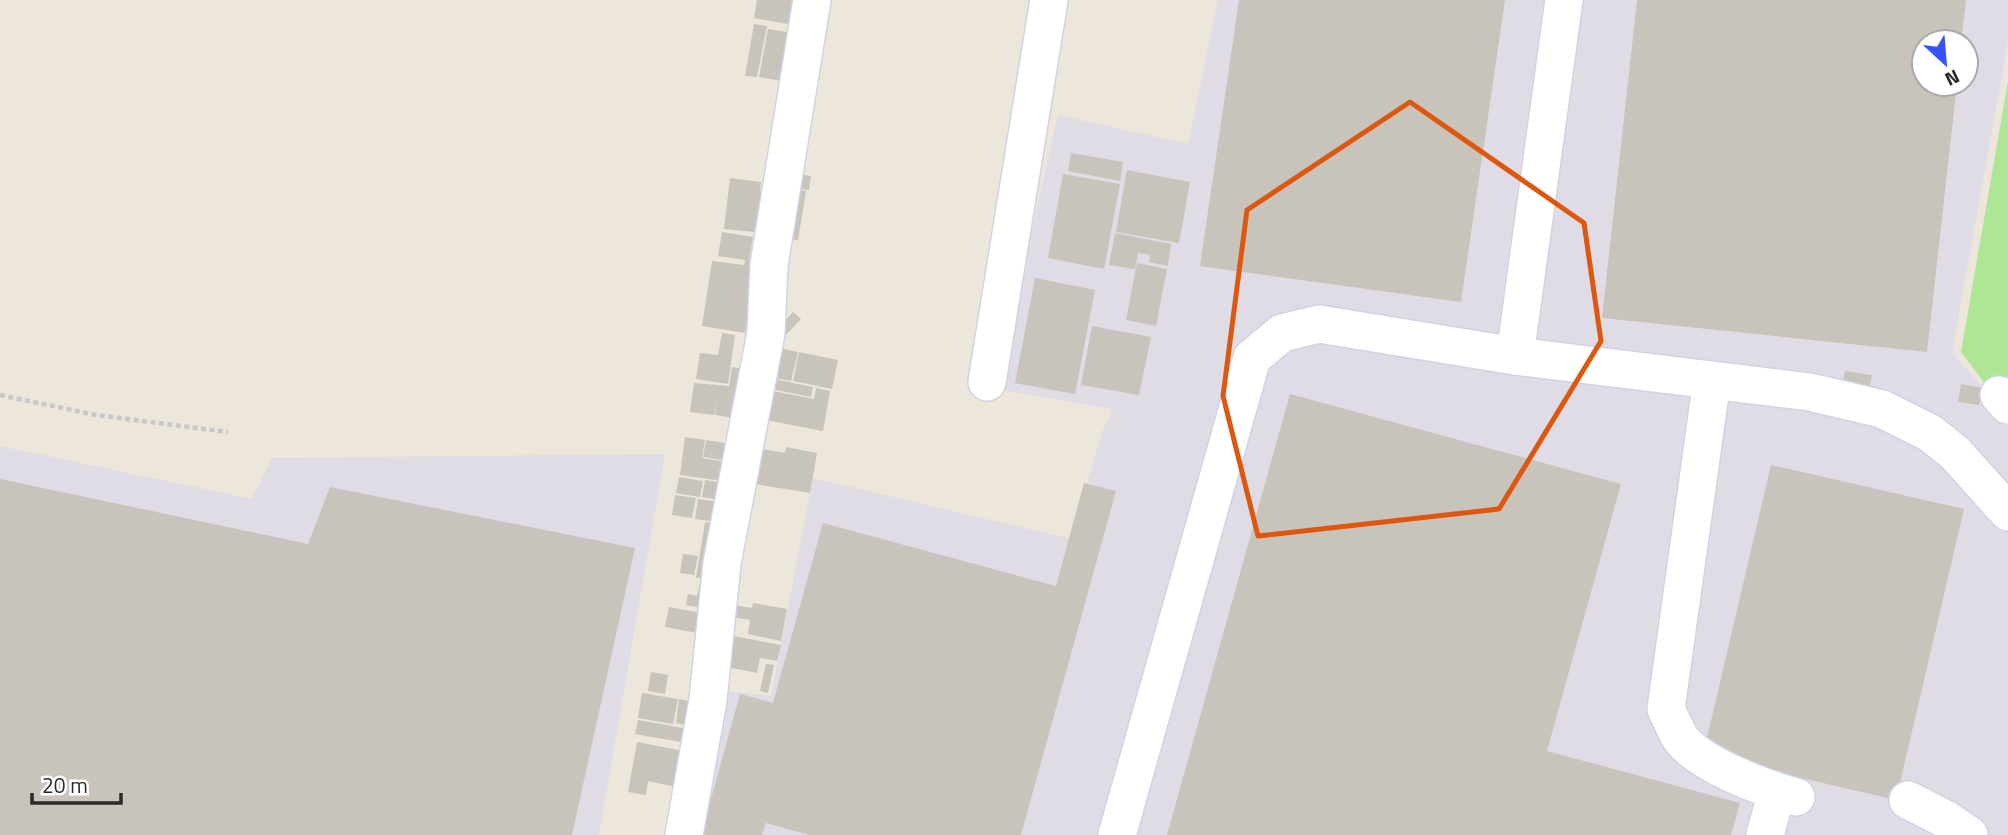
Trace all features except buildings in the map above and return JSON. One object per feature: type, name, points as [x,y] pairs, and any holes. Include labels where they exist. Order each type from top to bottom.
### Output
[{"type":"street","points":[[684,835],[708,700],[722,563],[766,333],[769,265],[812,0]]},
{"type":"street","points":[[987,382],[1049,0]]},
{"type":"street","points":[[1515,356],[1564,0]]},
{"type":"street","points":[[1117,835],[1252,358],[1282,333],[1320,324],[1515,356],[1810,392],[1882,409],[1930,433],[1947,446],[2008,512]]},
{"type":"street","points":[[1712,380],[1666,709],[1681,739],[1704,760],[1786,795],[1765,835]]},
{"type":"street","points":[[1923,816],[1969,835]]},
{"type":"path","points":[[0,395],[96,415],[229,432]]},
{"type":"highlighted area","points":[[1410,102],[1584,223],[1601,341],[1499,509],[1258,536],[1223,396],[1247,210]]},
{"type":"shaded area","points":[[1218,0],[2008,0],[2008,41],[1952,353],[2008,415],[2008,835],[699,835],[717,690],[771,696],[813,478],[1071,539],[1102,432],[1113,409],[996,389],[1058,115],[1188,144]]},
{"type":"shaded area","points":[[0,446],[252,499],[272,458],[665,454],[599,835],[0,835]]},
{"type":"green space","points":[[2008,81],[2008,376],[1990,390],[1961,352]]}]
